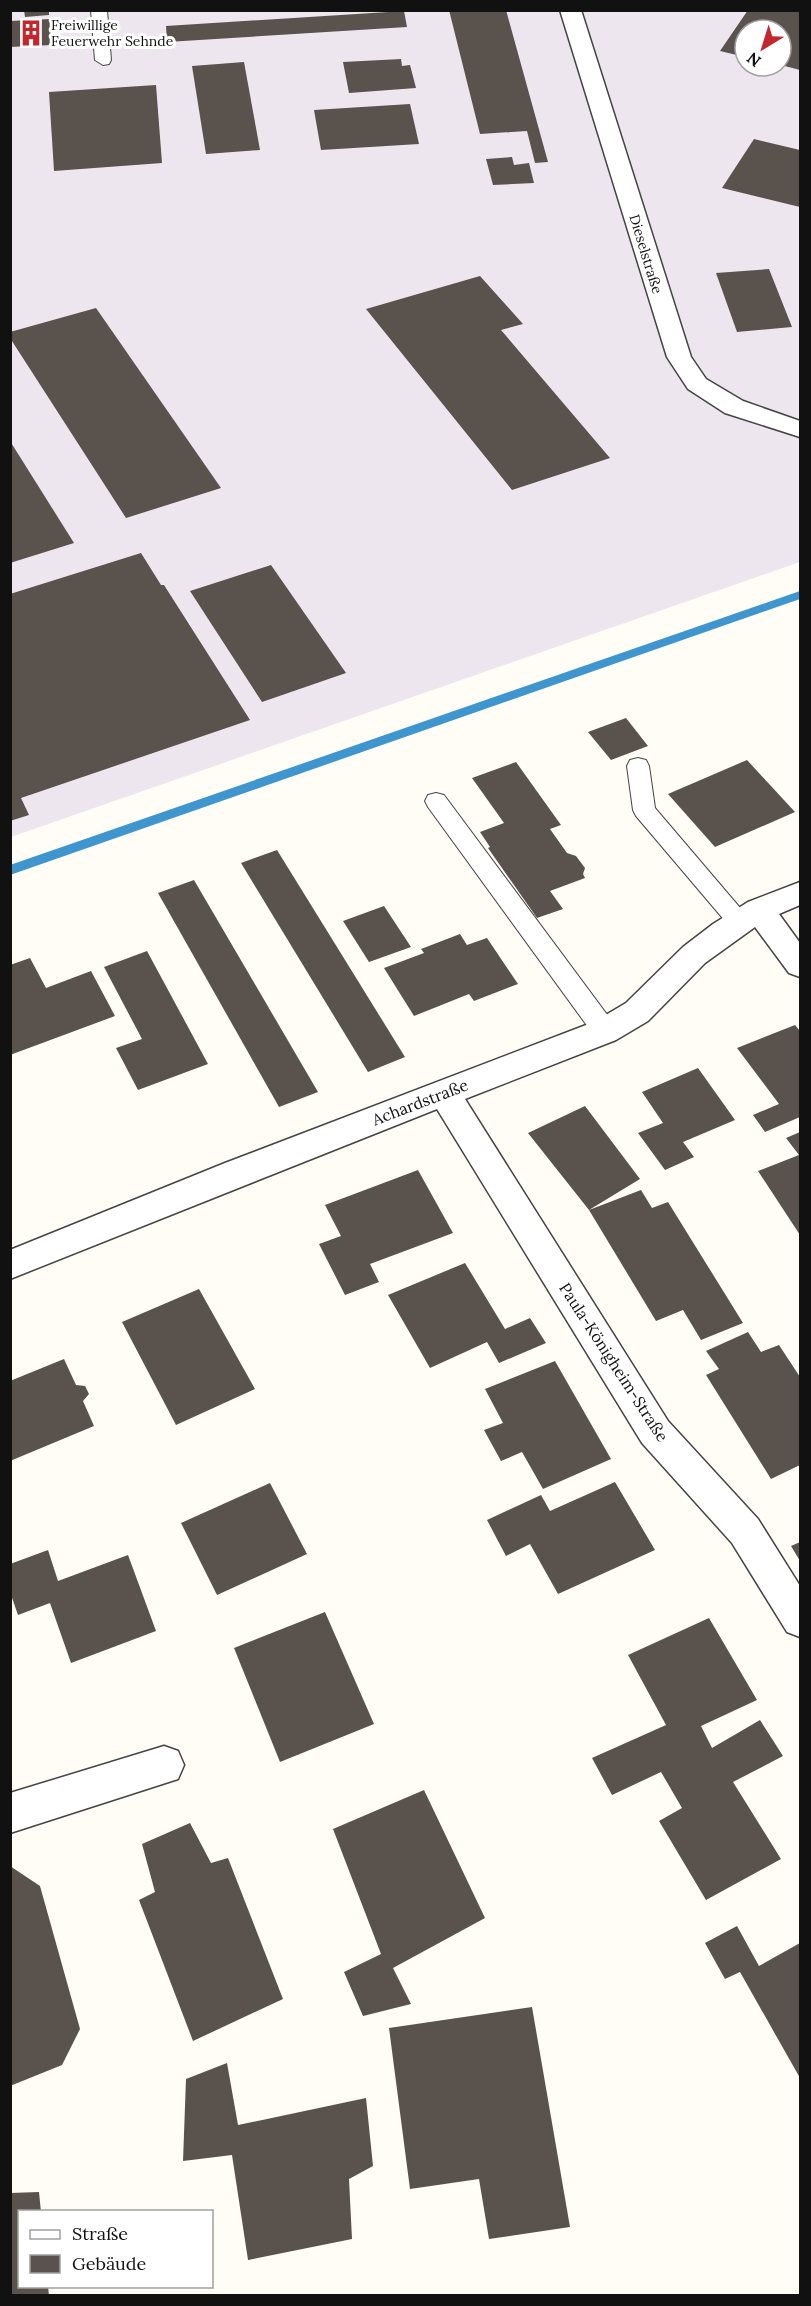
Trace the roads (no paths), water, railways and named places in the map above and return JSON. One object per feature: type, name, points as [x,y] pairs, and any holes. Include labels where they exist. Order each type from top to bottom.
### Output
[{"type":"street","name":"Dieselstraße","points":[[570,10],[679,357],[697,384],[734,407],[801,429]]},
{"type":"street","name":"Achardstraße","points":[[10,1265],[605,1031],[637,1012],[694,955],[749,916],[801,893]]},
{"type":"street","points":[[749,916],[801,965]]},
{"type":"street","name":"Paula-Königheim-Straße","points":[[444,1093],[655,1432],[745,1531],[801,1619]]},
{"type":"street","points":[[10,1813],[164,1765]]},
{"type":"lane","points":[[99,10],[103,60]]},
{"type":"lane","points":[[638,766],[644,810],[749,916]]},
{"type":"lane","points":[[436,801],[605,1031]]},
{"type":"waterway","points":[[10,870],[800,595]]},
{"type":"place","name":"Freiwillige Feuerwehr Sehnde","points":[[31,33]]}]
